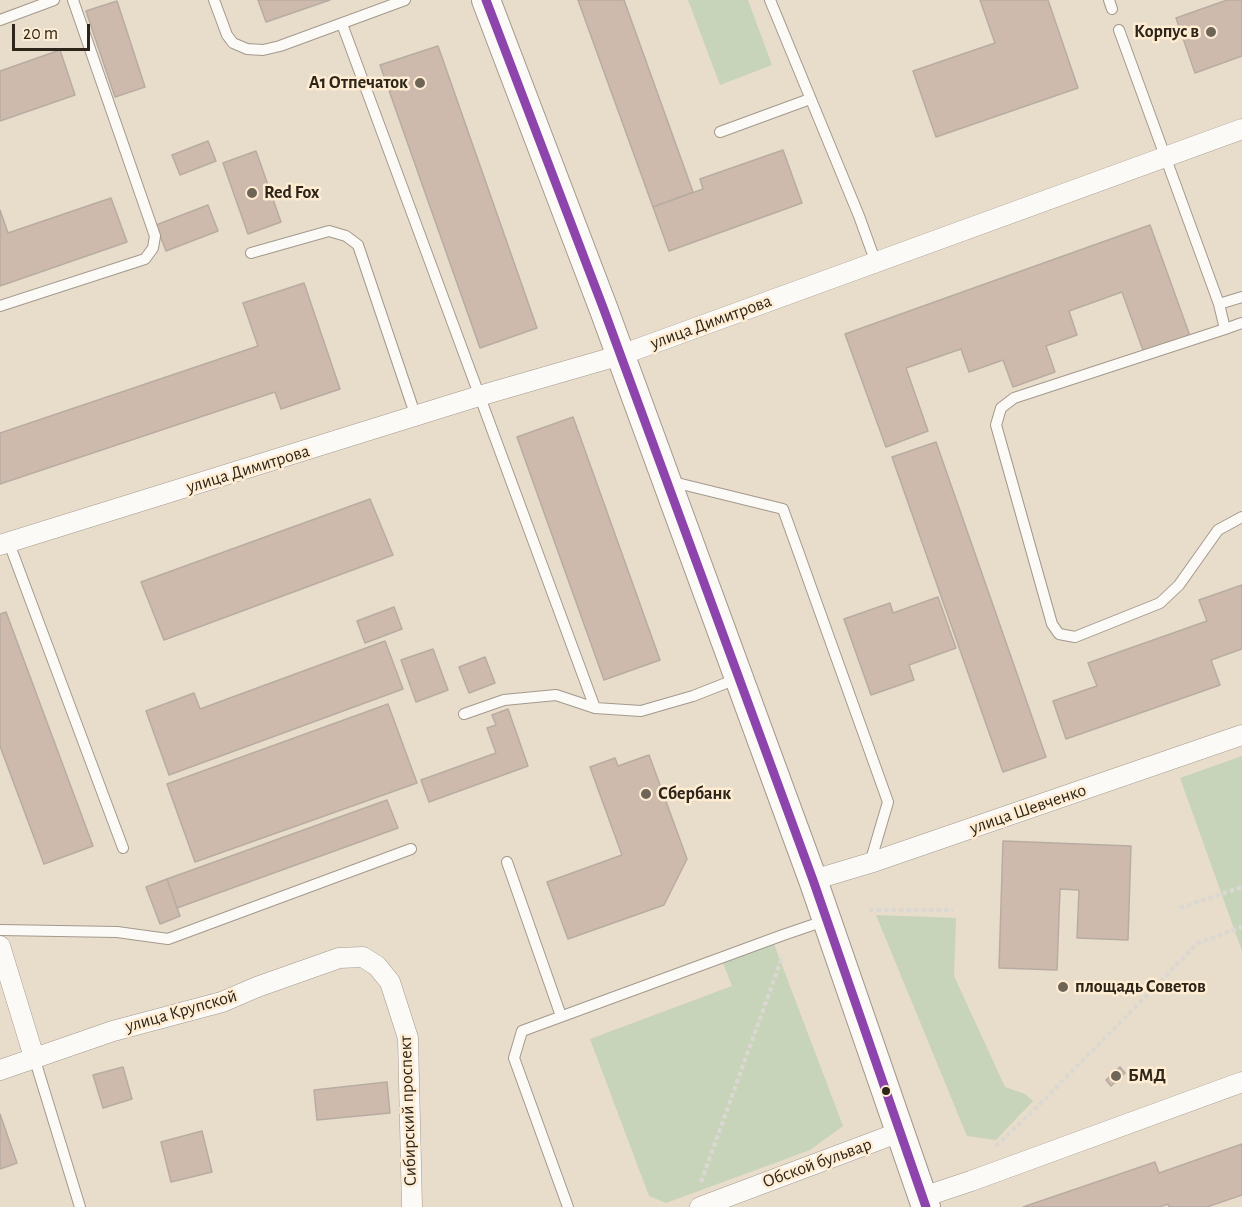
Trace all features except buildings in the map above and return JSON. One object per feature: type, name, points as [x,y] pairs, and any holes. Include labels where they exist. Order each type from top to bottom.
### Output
[{"type":"main road","points":[[486,0],[621,355],[813,880],[925,1202]]},
{"type":"street","name":"улица Димитрова","points":[[4,544],[479,396],[621,355],[1242,129]]},
{"type":"street","name":"улица Шевченко","points":[[813,880],[870,863],[1242,735]]},
{"type":"street","points":[[0,946],[34,1057]]},
{"type":"street","name":"улица Крупской","points":[[0,1070],[113,1030],[222,1002],[339,958],[363,957]]},
{"type":"street","name":"Сибирский проспект","points":[[363,957],[377,966],[390,982],[408,1038],[412,1207]]},
{"type":"street","points":[[925,1202],[971,1181],[1242,1082]]},
{"type":"street","name":"Обской бульвар","points":[[700,1207],[900,1132]]},
{"type":"lane","points":[[0,20],[54,0]]},
{"type":"lane","points":[[0,306],[144,259],[153,248],[155,236],[73,0]]},
{"type":"lane","points":[[214,0],[227,35],[233,43],[247,49],[263,50],[280,46],[405,0]]},
{"type":"lane","points":[[770,0],[859,216],[876,263]]},
{"type":"lane","points":[[342,24],[595,708]]},
{"type":"lane","points":[[1119,30],[1219,304],[1225,329]]},
{"type":"lane","points":[[720,132],[810,99]]},
{"type":"lane","points":[[251,253],[329,231],[346,236],[358,245],[416,417]]},
{"type":"lane","points":[[1219,304],[1242,297]]},
{"type":"lane","points":[[1242,323],[1014,398],[1001,408],[996,425],[1052,624],[1059,634],[1075,637],[1160,603],[1179,585],[1218,530],[1242,517]]},
{"type":"lane","points":[[667,481],[783,509],[888,802],[870,863]]},
{"type":"lane","points":[[4,544],[123,848]]},
{"type":"lane","points":[[464,714],[504,700],[556,695],[595,708],[640,711],[693,696],[739,678]]},
{"type":"lane","points":[[0,930],[117,932],[168,939],[411,849]]},
{"type":"lane","points":[[507,862],[561,1016]]},
{"type":"lane","points":[[568,1207],[514,1058],[522,1031],[827,920]]},
{"type":"lane","points":[[34,1057],[80,1207]]},
{"type":"path","points":[[1180,908],[1242,887]]},
{"type":"path","points":[[869,910],[953,910]]},
{"type":"path","points":[[993,1149],[1198,943],[1242,927]]},
{"type":"path","points":[[700,1183],[786,945]]},
{"type":"green space","points":[[688,0],[748,0],[772,65],[720,85]]},
{"type":"green space","points":[[1242,756],[1242,951],[1180,778]]},
{"type":"green space","points":[[876,915],[956,918],[954,976],[1005,1087],[1025,1094],[1033,1101],[996,1140],[967,1136]]},
{"type":"green space","points":[[774,944],[843,1126],[810,1150],[666,1203],[649,1196],[590,1039],[732,986],[723,963]]},
{"type":"transit line","points":[[486,0],[604,310],[813,880],[926,1207]]},
{"type":"place","name":"Корпус в","points":[[1211,32]]},
{"type":"place","name":"А1 Отпечаток","points":[[420,83]]},
{"type":"place","name":"Red Fox","points":[[252,193]]},
{"type":"place","name":"Сбербанк","points":[[646,794]]},
{"type":"place","name":"площадь Советов","points":[[1063,987]]},
{"type":"place","name":"БМД","points":[[1116,1076]]}]
